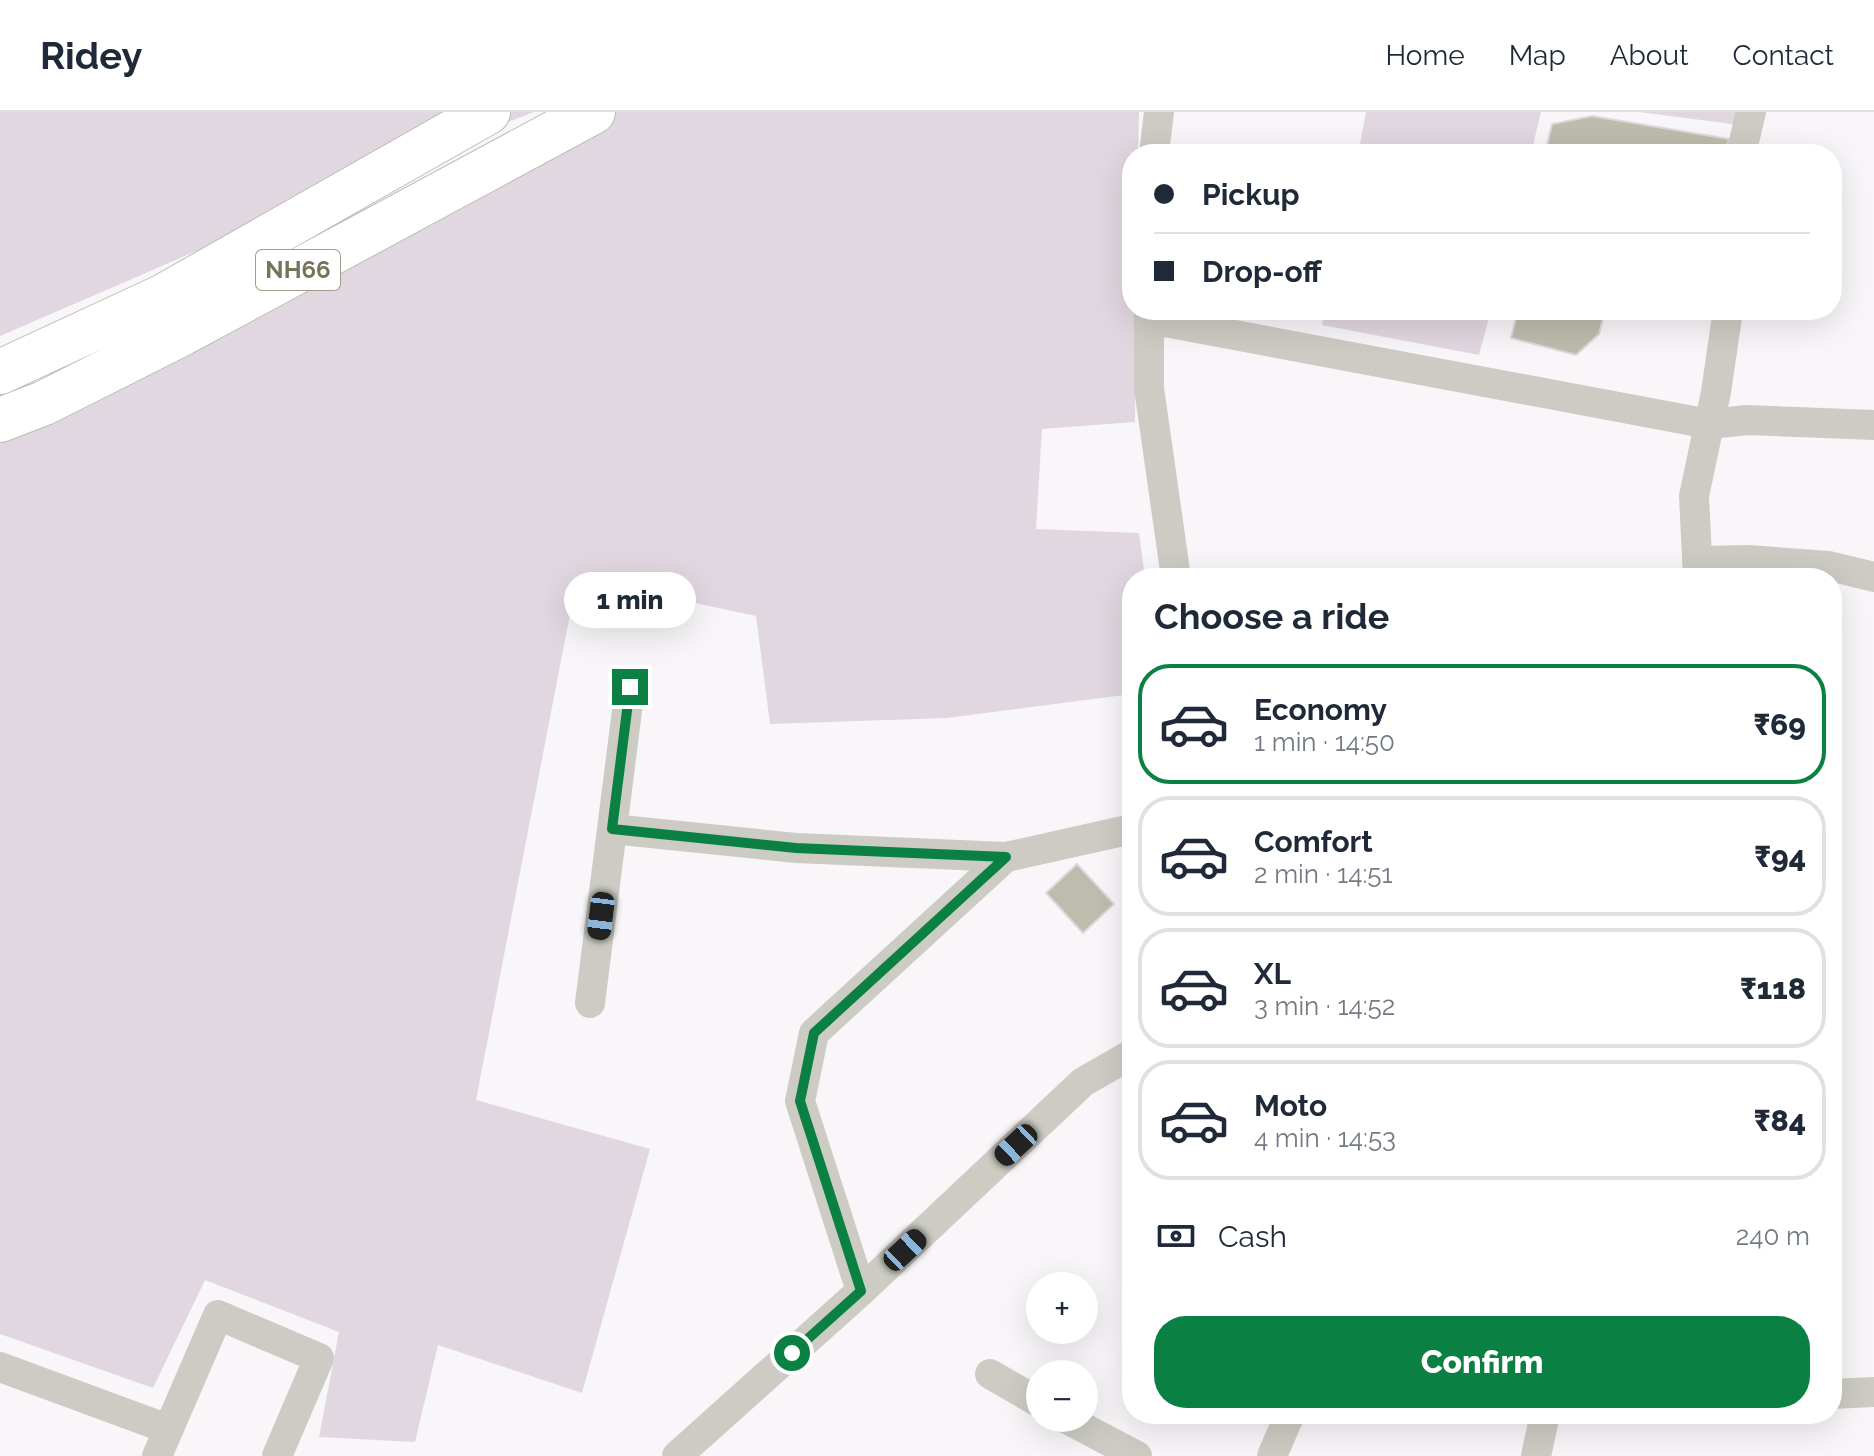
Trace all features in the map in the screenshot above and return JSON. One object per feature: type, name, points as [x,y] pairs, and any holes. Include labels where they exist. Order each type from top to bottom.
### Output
[{"type":"highway","name":"NH66","points":[[0,372],[164,296],[488,112]]},
{"type":"highway","name":"NH66","points":[[0,420],[44,403],[183,333],[593,112]]},
{"type":"street","points":[[1155,144],[1159,112]]},
{"type":"street","points":[[1743,144],[1751,112]]},
{"type":"street","points":[[1149,320],[1149,388],[1175,568]]},
{"type":"street","points":[[1175,320],[1709,424],[1747,420],[1874,425]]},
{"type":"street","points":[[1697,568],[1694,496],[1726,320]]},
{"type":"street","points":[[1703,568],[1748,560],[1837,568]]},
{"type":"street","points":[[1842,569],[1874,577]]},
{"type":"street","points":[[590,1003],[630,687]]},
{"type":"street","points":[[612,829],[796,848],[1006,857],[1122,831]]},
{"type":"street","points":[[861,1291],[800,1101],[814,1033],[1006,857]]},
{"type":"street","points":[[677,1456],[861,1291],[1083,1082],[1122,1060]]},
{"type":"street","points":[[0,1367],[163,1442],[218,1315],[319,1358],[277,1456]]},
{"type":"street","points":[[990,1374],[1026,1395]]},
{"type":"street","points":[[1842,1394],[1874,1392]]},
{"type":"street","points":[[1272,1456],[1286,1424]]},
{"type":"street","points":[[1536,1456],[1543,1424]]},
{"type":"street","points":[[1088,1446],[1137,1456]]},
{"type":"shaded area","points":[[0,112],[534,112],[393,166],[0,336]]},
{"type":"shaded area","points":[[602,112],[1139,112],[1138,144],[1122,144],[1122,320],[1136,320],[1135,422],[1042,429],[1036,529],[1139,533],[1144,568],[1122,568],[1122,695],[947,718],[770,724],[756,616],[577,578],[476,1100],[650,1149],[582,1393],[438,1345],[415,1442],[319,1437],[339,1332],[205,1280],[153,1388],[0,1334],[0,420]]},
{"type":"shaded area","points":[[1366,112],[1541,112],[1533,144],[1360,144]]},
{"type":"shaded area","points":[[1639,112],[1754,112],[1747,126]]},
{"type":"shaded area","points":[[1323,320],[1488,320],[1479,355],[1322,325]]},
{"type":"building","points":[[1592,116],[1729,139],[1728,144],[1547,144],[1552,124]]},
{"type":"building","points":[[1516,320],[1602,320],[1599,334],[1576,355],[1511,338]]},
{"type":"building","points":[[1077,864],[1114,904],[1083,933],[1046,893]]},
{"type":"route","points":[[630,687],[612,829],[796,848],[1006,857],[814,1033],[800,1101],[861,1291],[792,1353]]}]
